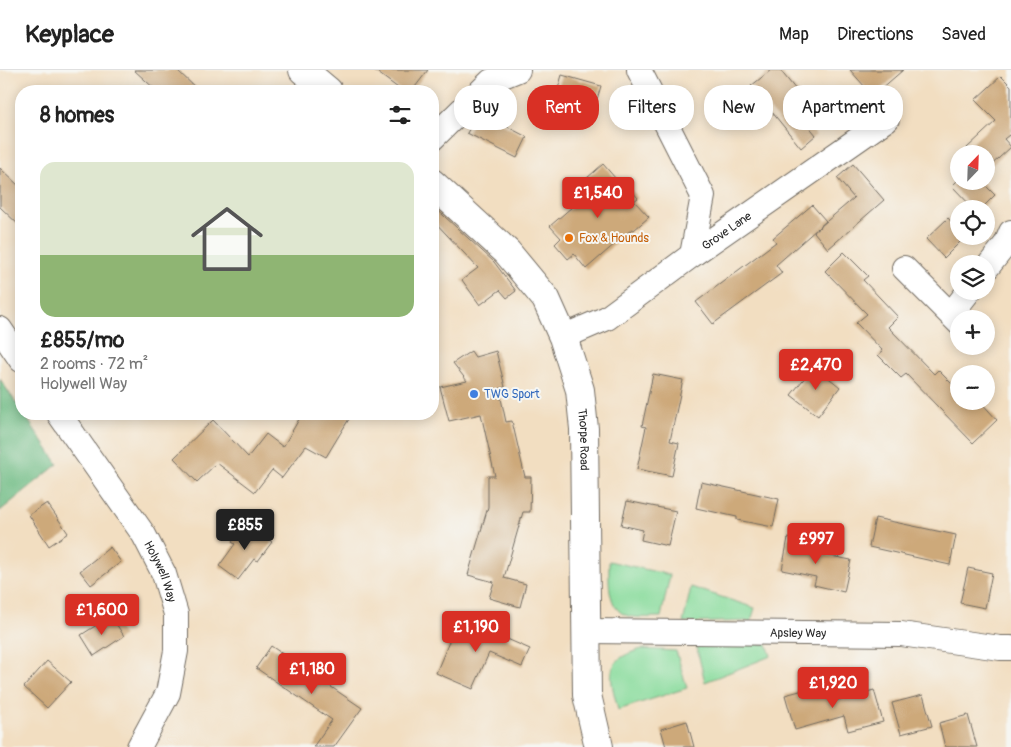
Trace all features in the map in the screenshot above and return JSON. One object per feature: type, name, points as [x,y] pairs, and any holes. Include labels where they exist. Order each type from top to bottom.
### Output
[{"type":"street","points":[[303,70],[321,85]]},
{"type":"street","points":[[439,131],[491,81],[518,70]]},
{"type":"street","points":[[639,70],[703,196],[692,255]]},
{"type":"street","name":"Grove Lane","points":[[563,337],[607,318],[692,255],[871,130]]},
{"type":"street","name":"Thorpe Road","points":[[439,190],[506,252],[546,299],[563,337],[580,390],[584,429],[587,695],[599,747]]},
{"type":"street","points":[[995,258],[1006,244],[1011,232]]},
{"type":"street","points":[[904,268],[950,314]]},
{"type":"street","points":[[0,329],[15,351]]},
{"type":"street","name":"Holywell Way","points":[[63,420],[144,535],[164,574],[176,614],[176,652],[168,693],[139,747]]},
{"type":"street","name":"Apsley Way","points":[[586,632],[901,634],[1011,648]]},
{"type":"green space","points":[[0,379],[15,401],[15,420],[28,420],[58,464],[0,511]]},
{"type":"green space","points":[[609,561],[670,575],[661,617],[633,617],[624,615],[618,610],[609,587]]},
{"type":"green space","points":[[691,587],[755,608],[751,621],[683,623]]},
{"type":"green space","points":[[767,644],[771,656],[705,682],[696,645]]},
{"type":"green space","points":[[642,649],[676,651],[687,688],[618,710],[613,688],[612,671],[620,658]]},
{"type":"building","points":[[134,70],[177,70],[193,85],[150,85]]},
{"type":"building","points":[[374,70],[428,70],[417,85],[394,85]]},
{"type":"building","points":[[771,70],[780,70],[792,85],[783,85],[783,126],[773,113],[773,85],[752,85]]},
{"type":"building","points":[[850,70],[903,70],[886,85],[863,85]]},
{"type":"building","points":[[562,75],[597,85],[559,85]]},
{"type":"building","points":[[1001,76],[1011,86],[1011,137],[1009,135],[1004,139],[1011,147],[995,162],[995,145],[970,145],[996,121],[975,100]]},
{"type":"building","points":[[469,130],[514,130],[527,137],[517,158],[467,133]]},
{"type":"building","points":[[786,130],[812,130],[816,135],[801,148]]},
{"type":"building","points":[[603,164],[622,186],[625,183],[638,198],[634,201],[649,217],[634,230],[632,229],[586,269],[574,254],[568,259],[555,244],[561,238],[550,226],[595,187],[587,178]]},
{"type":"building","points":[[853,164],[884,200],[828,249],[814,232],[854,198],[837,178]]},
{"type":"building","points":[[0,168],[15,182],[15,221],[0,207]]},
{"type":"building","points":[[956,190],[990,190],[995,195],[990,200],[965,200]]},
{"type":"building","points":[[812,205],[826,221],[776,265],[782,273],[713,324],[696,302],[776,242],[773,238]]},
{"type":"building","points":[[439,211],[494,262],[516,291],[507,298],[500,290],[480,305],[462,280],[478,268],[439,226]]},
{"type":"building","points":[[948,218],[950,220],[950,245],[957,245],[944,258],[926,239]]},
{"type":"building","points":[[844,252],[868,276],[863,280],[898,317],[888,327],[934,374],[938,370],[950,382],[950,410],[988,410],[997,420],[973,443],[906,374],[901,378],[878,355],[883,351],[856,323],[867,314],[825,271]]},
{"type":"building","points":[[471,351],[475,357],[496,351],[505,387],[499,389],[506,422],[512,421],[525,477],[531,477],[530,512],[523,512],[504,578],[526,584],[520,607],[489,598],[494,582],[468,575],[488,507],[488,476],[495,476],[481,414],[449,421],[440,387],[467,381],[453,363]]},
{"type":"building","points":[[814,366],[840,387],[818,416],[791,395]]},
{"type":"building","points":[[653,374],[683,380],[670,441],[679,443],[672,476],[637,469],[646,427],[642,426]]},
{"type":"building","points":[[213,420],[248,457],[266,434],[283,447],[299,420],[348,420],[326,457],[306,446],[282,478],[272,470],[255,492],[217,463],[197,482],[174,458]]},
{"type":"building","points":[[701,482],[779,499],[773,527],[737,520],[737,517],[696,508]]},
{"type":"building","points":[[627,501],[676,511],[668,546],[641,540],[643,530],[621,525]]},
{"type":"building","points":[[47,503],[68,533],[49,546],[29,515]]},
{"type":"building","points":[[875,518],[956,535],[950,565],[869,547]]},
{"type":"building","points":[[246,523],[272,542],[258,561],[254,559],[238,580],[219,566],[235,544],[232,542]]},
{"type":"building","points":[[788,538],[817,544],[815,553],[851,560],[844,592],[814,585],[816,577],[782,570]]},
{"type":"building","points":[[110,547],[121,562],[91,585],[80,571]]},
{"type":"building","points":[[968,568],[992,573],[985,608],[960,603]]},
{"type":"building","points":[[111,616],[124,636],[94,656],[81,635]]},
{"type":"building","points":[[459,618],[530,649],[522,667],[489,653],[473,689],[436,673]]},
{"type":"building","points":[[271,646],[362,708],[334,747],[313,747],[332,720],[256,668]]},
{"type":"building","points":[[47,661],[71,682],[47,708],[24,687]]},
{"type":"building","points":[[826,684],[831,702],[874,690],[883,722],[848,731],[844,716],[795,730],[785,695]]},
{"type":"building","points":[[923,695],[932,726],[901,734],[892,703]]},
{"type":"building","points":[[968,715],[977,747],[945,747],[939,723]]},
{"type":"building","points":[[687,721],[694,747],[666,747],[661,729]]},
{"type":"place","name":"Fox & Hounds","points":[[569,238]]},
{"type":"place","name":"TWG Sport","points":[[474,394]]}]
